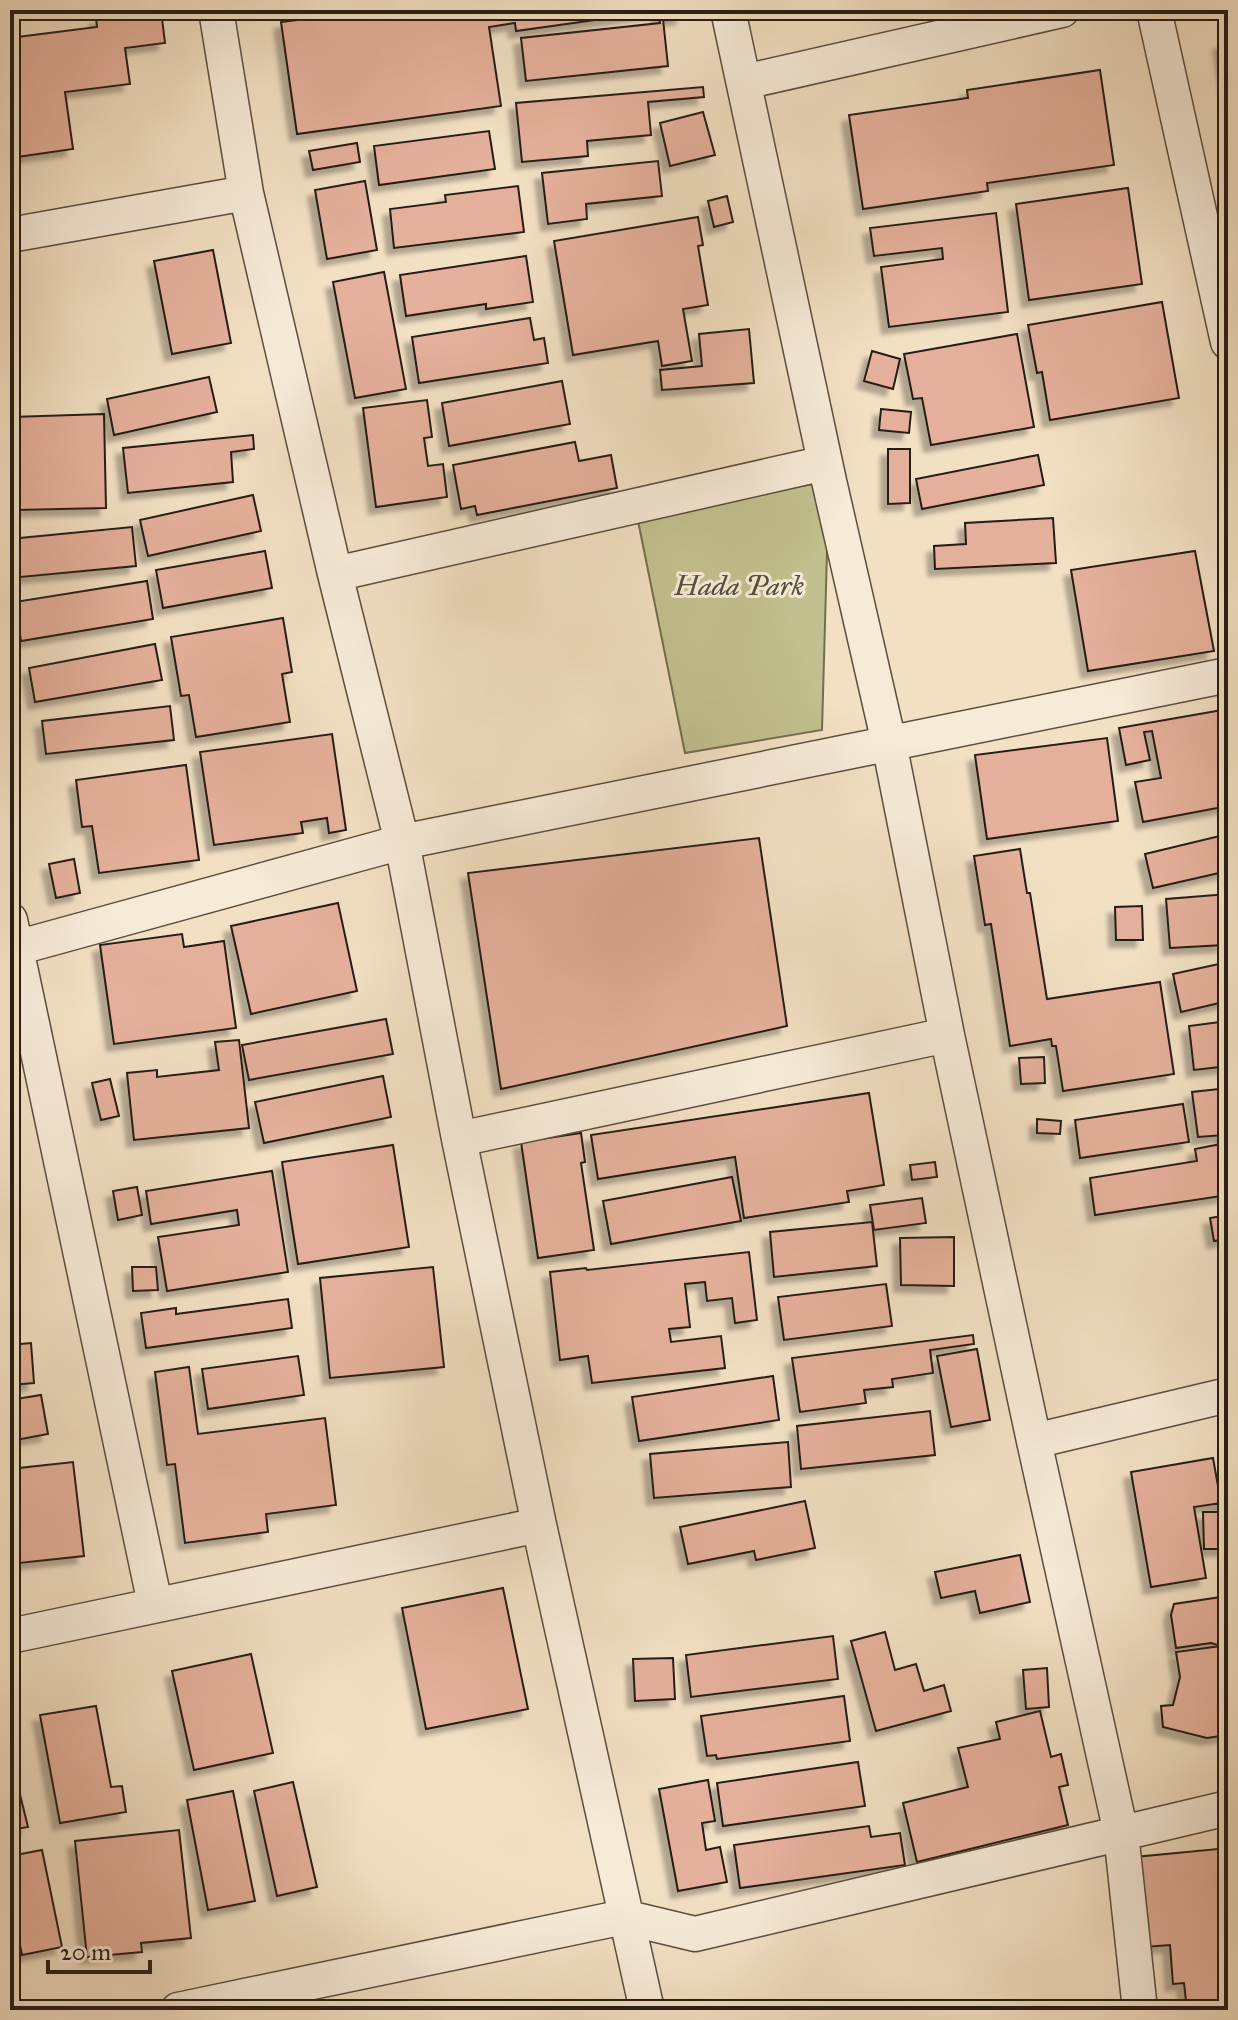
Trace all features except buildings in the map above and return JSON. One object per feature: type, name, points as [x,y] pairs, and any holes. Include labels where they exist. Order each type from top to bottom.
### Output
[{"type":"street","points":[[216,10],[246,193],[335,574],[402,842],[459,1139],[539,1525],[647,2010]]},
{"type":"street","points":[[728,10],[825,463],[889,743],[947,1035],[1121,1833],[1140,2010]]},
{"type":"street","points":[[744,82],[1062,10]]},
{"type":"street","points":[[1154,10],[1228,342]]},
{"type":"street","points":[[10,235],[246,193]]},
{"type":"street","points":[[335,574],[825,463]]},
{"type":"street","points":[[155,1604],[13,934],[402,842],[1228,675]]},
{"type":"street","points":[[459,1139],[947,1035]]},
{"type":"street","points":[[1034,1441],[1228,1395]]},
{"type":"street","points":[[10,1636],[539,1525]]},
{"type":"street","points":[[178,2010],[624,1917],[695,1934],[1228,1808]]},
{"type":"green space","name":"Hada Park","points":[[829,481],[822,730],[685,753],[637,516]]}]
